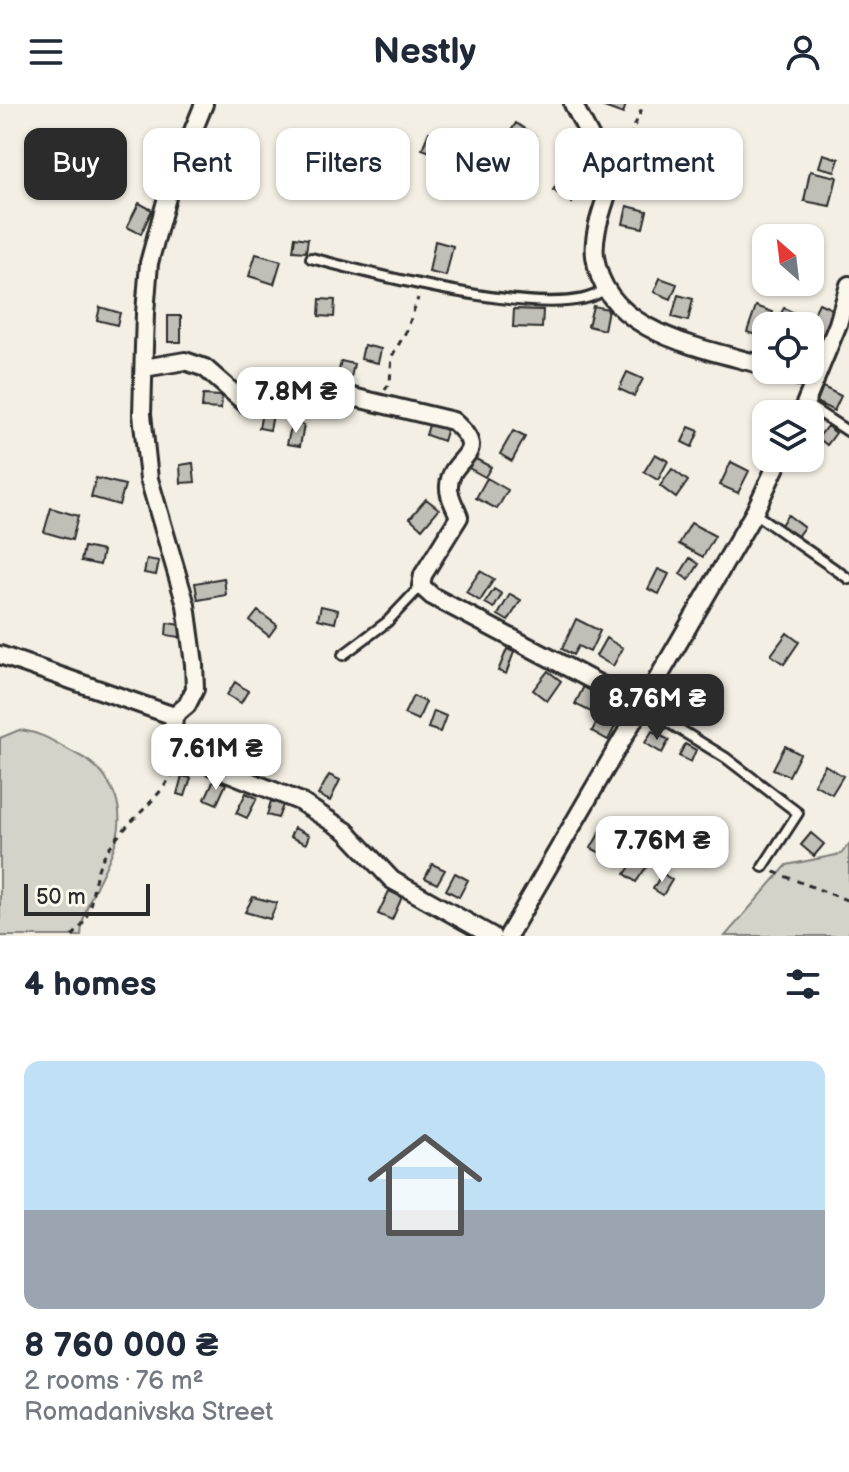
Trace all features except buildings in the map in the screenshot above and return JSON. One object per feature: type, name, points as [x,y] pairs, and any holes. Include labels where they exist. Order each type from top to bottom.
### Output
[{"type":"street","points":[[204,104],[169,190],[149,263],[142,414],[149,479],[186,605],[194,664],[195,689],[187,705],[174,716],[173,730],[182,754],[299,801],[346,831],[392,880],[492,936]]},
{"type":"street","points":[[573,104],[586,128]]},
{"type":"street","points":[[607,200],[594,254],[603,290],[630,317],[667,336],[752,362]]},
{"type":"street","points":[[824,356],[849,285]]},
{"type":"street","points":[[144,368],[185,361],[205,368],[245,403],[261,405],[299,396],[340,394],[381,401],[453,421],[468,434],[471,443],[469,454],[449,481],[449,490],[459,517],[423,575],[421,586],[432,596],[643,707]]},
{"type":"street","points":[[508,936],[754,513],[773,472]]},
{"type":"street","points":[[0,655],[174,716]]},
{"type":"lane","points":[[311,258],[421,285],[525,299],[595,297],[603,290]]},
{"type":"lane","points":[[824,419],[849,432]]},
{"type":"lane","points":[[754,513],[849,579]]},
{"type":"lane","points":[[343,655],[387,622],[421,586]]},
{"type":"lane","points":[[643,707],[726,758],[798,813],[763,867]]},
{"type":"path","points":[[634,128],[644,104]]},
{"type":"path","points":[[381,401],[390,382],[392,356],[407,330],[421,285]]},
{"type":"path","points":[[72,936],[89,915],[102,859],[167,784],[182,754]]},
{"type":"path","points":[[763,867],[849,901]]},
{"type":"shaded area","points":[[19,730],[43,736],[90,762],[110,785],[119,810],[119,829],[114,846],[90,899],[81,936],[0,936],[0,738]]},
{"type":"shaded area","points":[[849,844],[849,936],[725,936],[787,865],[841,854]]}]
